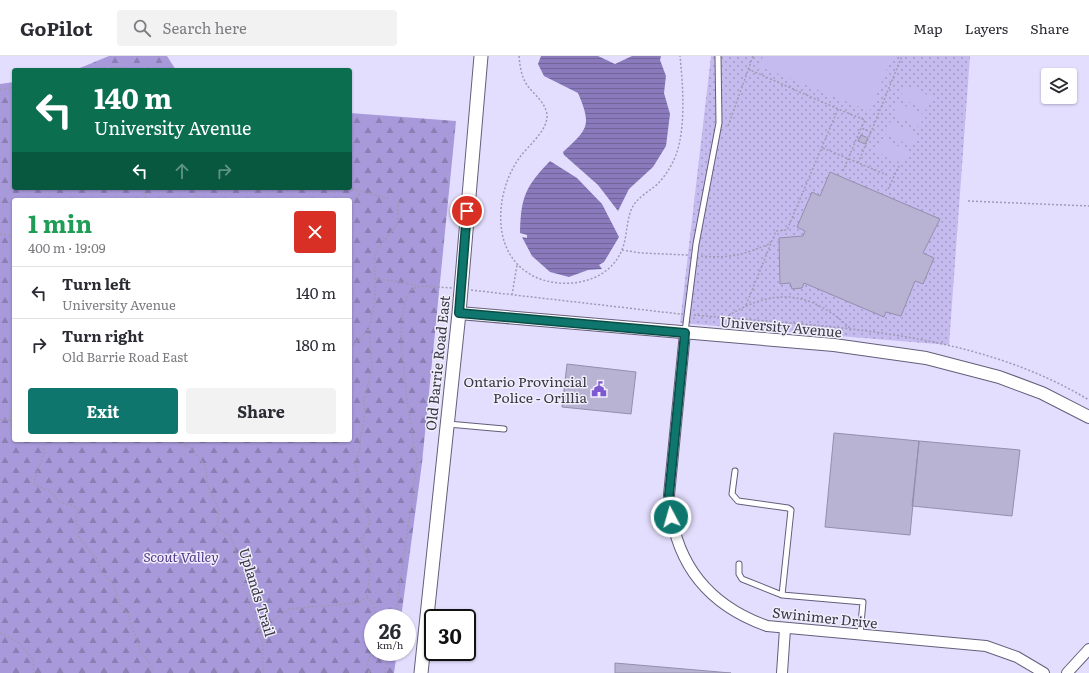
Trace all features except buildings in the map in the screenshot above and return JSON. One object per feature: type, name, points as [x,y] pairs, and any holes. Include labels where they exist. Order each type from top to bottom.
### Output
[{"type":"main road","name":"Old Barrie Road East","points":[[421,673],[459,313],[480,56]]},
{"type":"street","name":"University Avenue","points":[[459,313],[685,333],[834,344],[926,358],[999,376],[1048,396],[1089,417]]},
{"type":"street","name":"Swinimer Drive","points":[[685,333],[669,495],[672,526],[679,547],[693,574],[718,600],[749,620],[767,626],[785,629],[860,634],[986,646],[1017,656],[1044,673]]},
{"type":"street","points":[[782,673],[785,629]]},
{"type":"street","points":[[1067,673],[1089,649]]},
{"type":"lane","points":[[685,333],[696,244],[719,123],[718,56]]},
{"type":"lane","points":[[447,424],[504,429]]},
{"type":"lane","points":[[735,471],[732,494],[738,501],[788,508],[791,510],[782,595]]},
{"type":"lane","points":[[739,564],[739,574],[742,579],[782,595],[863,602],[860,634]]},
{"type":"path","points":[[519,56],[523,76],[544,107],[547,119],[541,131],[519,158],[510,173],[503,200],[502,228],[504,240],[507,249],[517,266],[540,279],[561,285],[587,282],[600,274],[619,256],[624,247],[634,204],[665,175],[676,154],[681,126],[682,97],[680,56]]},
{"type":"path","points":[[728,126],[753,56]]},
{"type":"path","points":[[858,163],[902,56]]},
{"type":"path","points":[[110,68],[117,66],[122,68]]},
{"type":"path","points":[[748,69],[865,120],[843,171]]},
{"type":"path","points":[[0,90],[12,87]]},
{"type":"path","points":[[746,306],[776,231],[787,230],[838,109]]},
{"type":"path","points":[[861,128],[871,132]]},
{"type":"path","points":[[822,148],[888,175]]},
{"type":"path","points":[[888,189],[899,166]]},
{"type":"path","points":[[352,189],[390,199]]},
{"type":"path","points":[[352,202],[361,192]]},
{"type":"path","points":[[258,632],[289,609],[358,603],[367,597],[371,566],[361,541],[370,522],[360,499],[360,482],[354,463],[360,450],[365,412],[364,399],[372,370],[369,329],[375,301],[375,256],[378,248],[397,226],[399,199]]},
{"type":"path","points":[[968,201],[1089,206]]},
{"type":"path","points":[[0,234],[12,236]]},
{"type":"path","points":[[512,295],[517,266]]},
{"type":"path","points":[[374,279],[397,281],[419,286],[444,287]]},
{"type":"path","points":[[396,609],[417,463],[407,400],[401,342],[402,318],[409,291],[419,286]]},
{"type":"path","points":[[469,290],[687,315],[852,330],[930,340],[982,354],[1031,372],[1074,391],[1089,400]]},
{"type":"path","points":[[725,318],[746,306],[767,298],[795,298],[805,300],[828,309],[852,330]]},
{"type":"path","points":[[352,346],[369,329]]},
{"type":"path","points":[[12,412],[10,414],[12,427]]},
{"type":"path","points":[[0,420],[11,420]]},
{"type":"path","points":[[44,442],[44,452],[34,481],[35,484],[51,492],[59,502],[74,506],[78,510],[76,519],[79,538],[97,559],[100,571],[114,584],[119,603],[128,615],[140,650],[149,662],[153,673]]},
{"type":"path","points":[[177,442],[188,447]]},
{"type":"path","name":"Uplands Trail","points":[[184,442],[205,465],[208,487],[219,510],[217,526],[220,531],[229,536],[233,541],[242,584],[263,644],[263,673]]},
{"type":"path","points":[[367,597],[372,602],[375,609]]},
{"type":"path","points":[[0,633],[18,642],[33,659],[34,673]]},
{"type":"path","points":[[369,661],[369,673]]},
{"type":"path","points":[[385,673],[387,661]]},
{"type":"shaded area","points":[[541,56],[598,56],[615,64],[632,56],[661,56],[660,60],[666,76],[664,93],[670,114],[666,146],[653,167],[629,189],[618,211],[598,185],[564,155],[563,152],[578,138],[585,126],[585,113],[578,93],[544,76],[538,64]]},
{"type":"shaded area","points":[[711,56],[970,56],[949,345],[680,323]]},
{"type":"shaded area","points":[[763,56],[892,56],[870,111],[759,66]]},
{"type":"shaded area","points":[[905,85],[932,97],[927,110],[900,98]]},
{"type":"shaded area","points":[[898,103],[925,115],[919,127],[892,115]]},
{"type":"shaded area","points":[[890,122],[917,133],[912,146],[885,134]]},
{"type":"shaded area","points":[[882,139],[909,151],[904,164],[876,152]]},
{"type":"shaded area","points":[[550,161],[577,178],[602,204],[619,237],[604,262],[599,265],[602,269],[588,270],[569,277],[550,272],[532,256],[522,237],[527,238],[527,235],[520,233],[523,201],[526,193],[535,178]]},
{"type":"green space","points":[[109,56],[167,56],[175,68],[80,68]]},
{"type":"green space","name":"Scout Valley","points":[[12,82],[12,190],[352,190],[352,113],[456,121],[422,463],[402,609],[364,609],[364,661],[396,661],[394,673],[0,673],[0,84]]},
{"type":"place","name":"Ontario Provincial Police - Orillia","points":[[599,389]]},
{"type":"route","points":[[467,211],[459,313],[685,333],[669,495],[671,517]]}]
